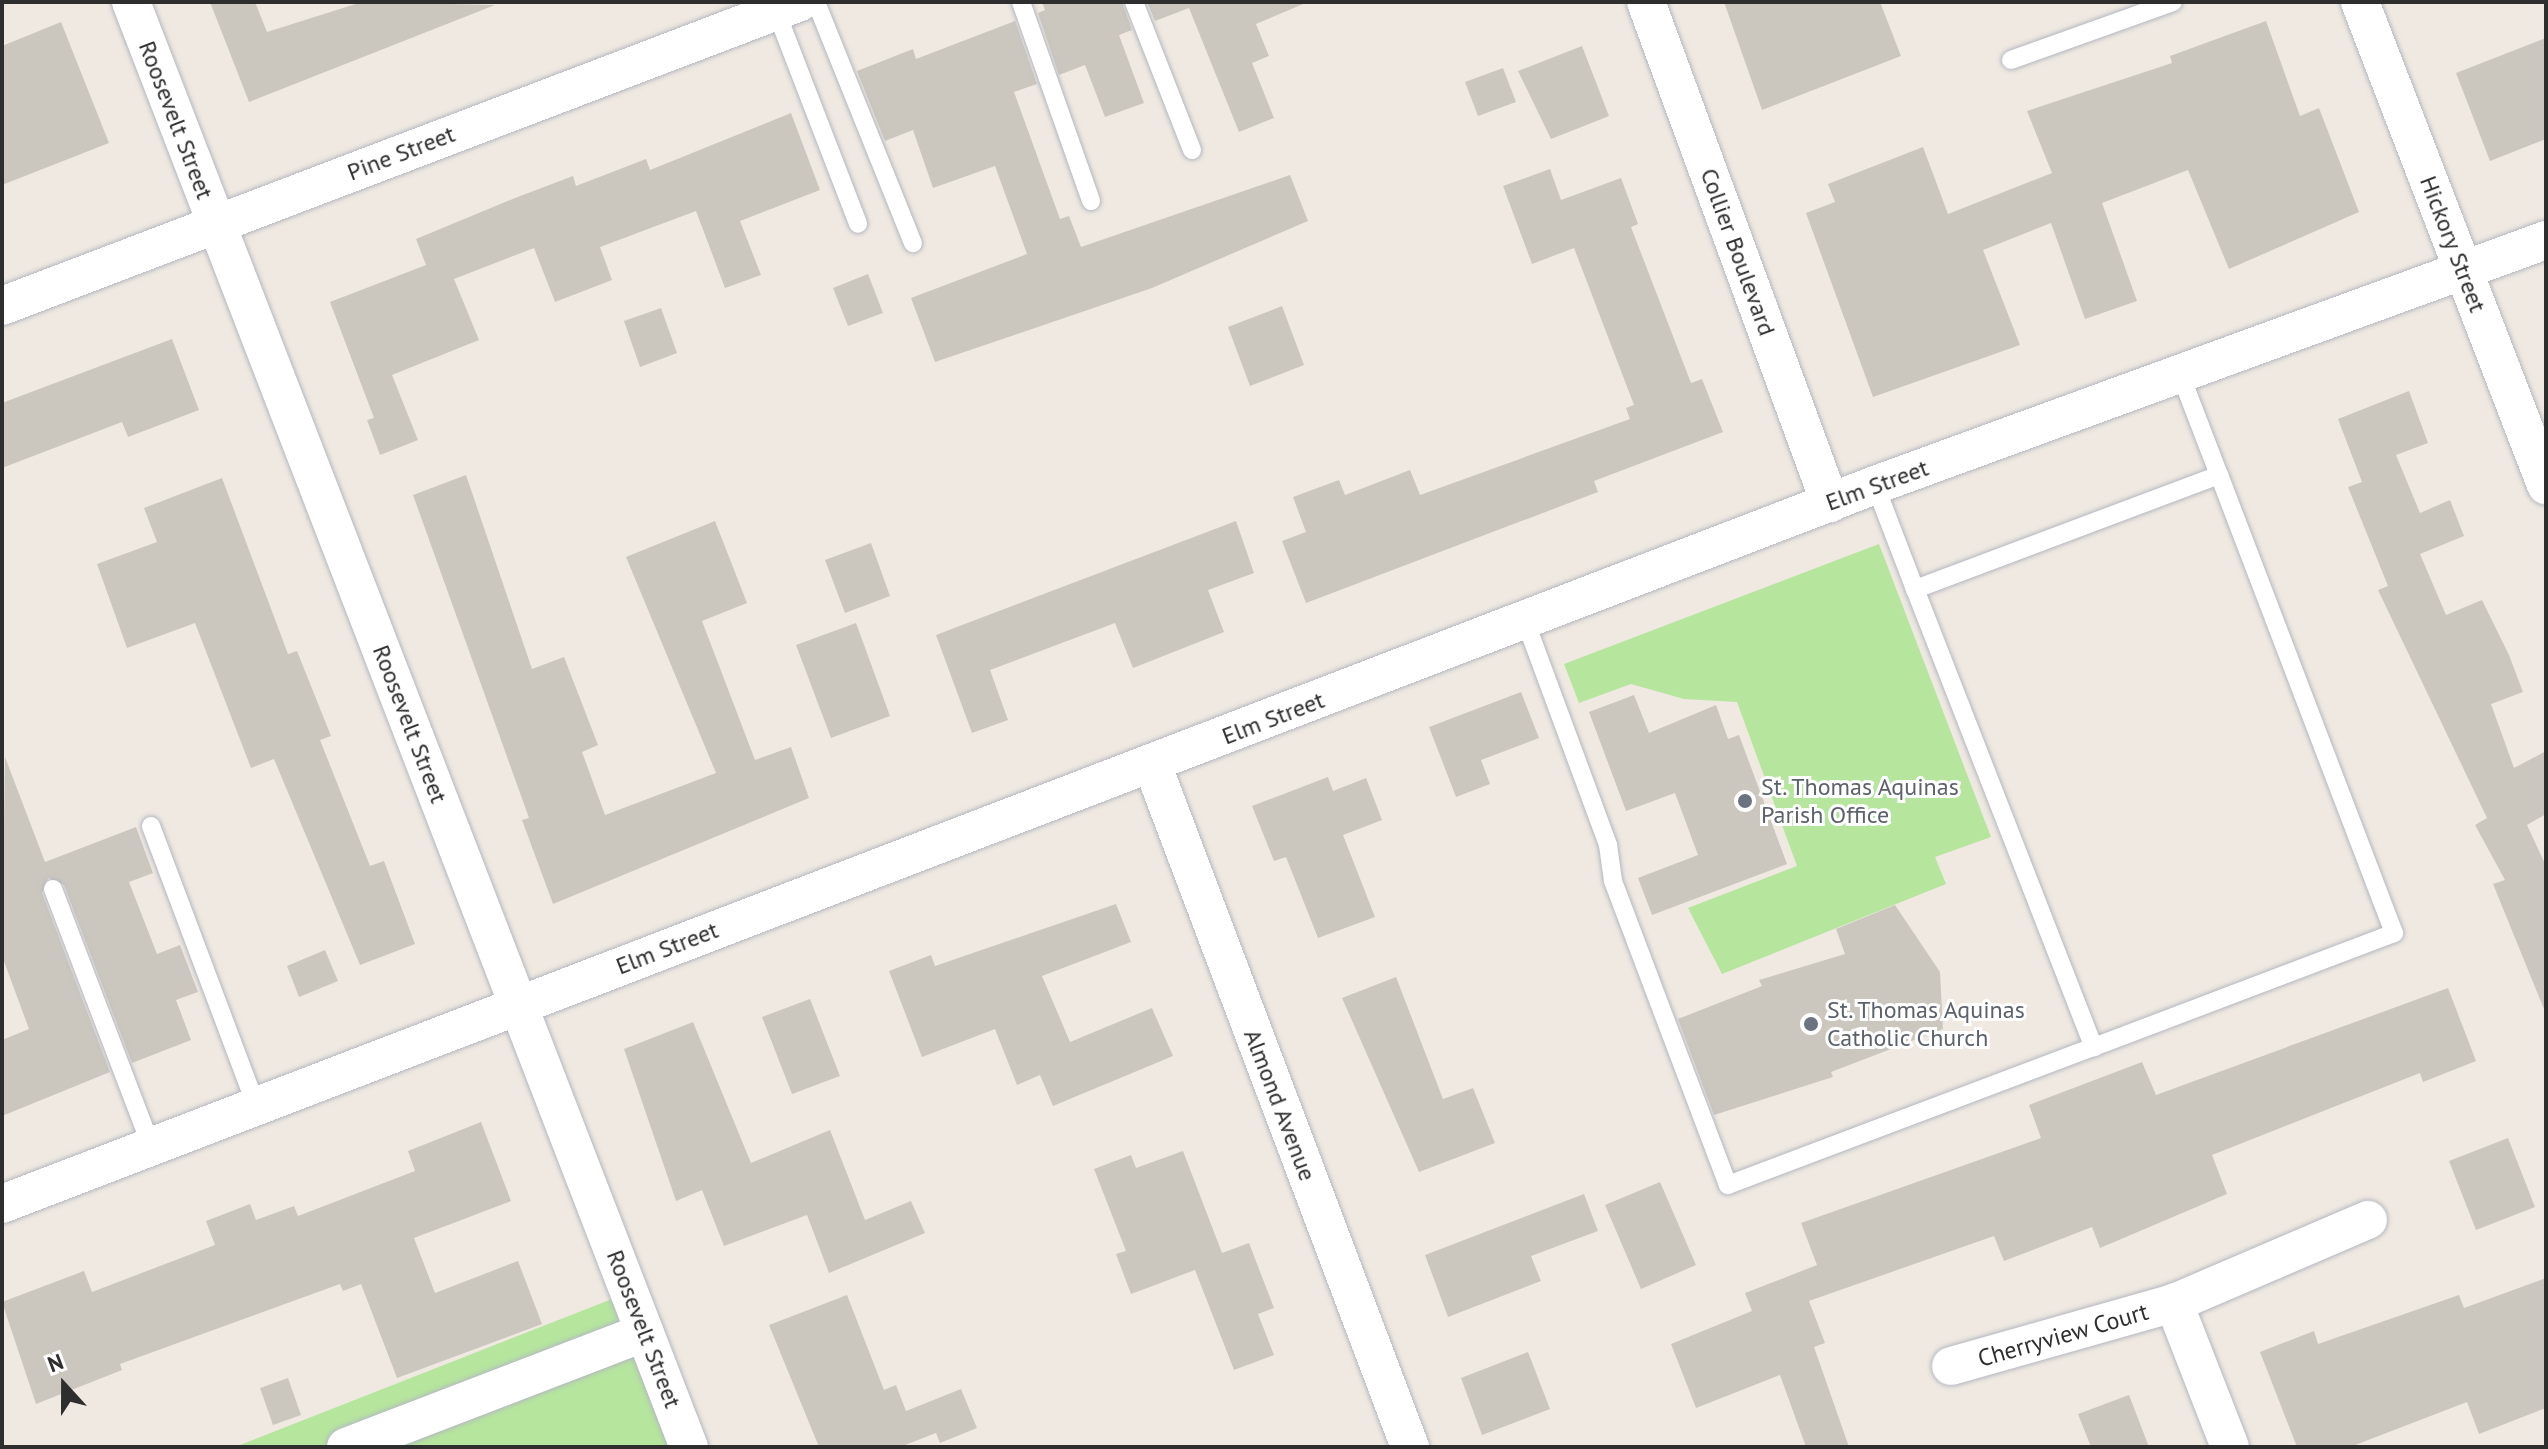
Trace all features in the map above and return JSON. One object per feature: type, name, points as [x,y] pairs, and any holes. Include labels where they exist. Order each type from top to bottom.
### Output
[{"type":"street","name":"Roosevelt Street","points":[[131,2],[689,1447]]},
{"type":"street","name":"Collier Boulevard","points":[[1646,2],[1830,503]]},
{"type":"street","name":"Hickory Street","points":[[2360,2],[2546,485]]},
{"type":"street","name":"Pine Street","points":[[2,306],[792,5]]},
{"type":"street","name":"Elm Street","points":[[2,1204],[1526,623],[1875,485],[2181,376],[2546,240]]},
{"type":"street","name":"Almond Avenue","points":[[1152,764],[1410,1447]]},
{"type":"street","name":"Cherryview Court","points":[[1951,1366],[2174,1303],[2368,1220]]},
{"type":"street","name":"Cherryview Court","points":[[2174,1303],[2230,1447]]},
{"type":"street","points":[[346,1447],[645,1332]]},
{"type":"lane","points":[[1021,2],[1091,201]]},
{"type":"lane","points":[[1134,2],[1192,150]]},
{"type":"lane","points":[[2011,60],[2173,2]]},
{"type":"lane","points":[[792,5],[858,224]]},
{"type":"lane","points":[[792,5],[913,243]]},
{"type":"lane","points":[[1526,623],[1608,845],[1613,881],[1728,1185],[2394,933],[2181,376]]},
{"type":"lane","points":[[1915,589],[2219,475]]},
{"type":"lane","points":[[1875,485],[2094,1047]]},
{"type":"lane","points":[[151,826],[256,1106]]},
{"type":"lane","points":[[53,889],[151,1146]]},
{"type":"green space","points":[[1879,544],[1991,837],[1935,857],[1946,884],[1722,974],[1688,908],[1797,866],[1737,702],[1684,699],[1631,684],[1579,703],[1564,664]]},
{"type":"green space","points":[[630,1292],[689,1447],[235,1447]]},
{"type":"building","points":[[210,2],[255,2],[267,32],[362,2],[495,5],[249,102]]},
{"type":"building","points":[[1042,2],[1122,2],[1132,30],[1119,35],[1144,103],[1105,117],[1085,65],[1059,75],[1038,13],[1045,10]]},
{"type":"building","points":[[1147,2],[1308,2],[1256,24],[1269,56],[1252,63],[1274,118],[1239,132],[1189,8],[1155,21]]},
{"type":"building","points":[[1724,2],[1880,2],[1901,56],[1762,110]]},
{"type":"building","points":[[1015,21],[1037,84],[1014,92],[1060,219],[1069,216],[1081,247],[1290,175],[1308,221],[1152,288],[935,362],[911,298],[1027,254],[995,166],[933,188],[913,130],[885,141],[857,71],[913,49],[916,59]]},
{"type":"building","points":[[2266,21],[2300,116],[2319,108],[2359,212],[2229,269],[2188,170],[2102,203],[2137,301],[2085,319],[2051,223],[1983,250],[2020,345],[1873,397],[1806,213],[1835,202],[1828,184],[1923,147],[1948,214],[2052,173],[2027,111],[2172,63],[2170,56]]},
{"type":"building","points":[[61,22],[109,143],[2,185],[2,46]]},
{"type":"building","points":[[2546,38],[2546,139],[2490,161],[2456,73]]},
{"type":"building","points":[[1582,46],[1609,116],[1551,139],[1518,71]]},
{"type":"building","points":[[1503,68],[1516,102],[1478,116],[1465,82]]},
{"type":"building","points":[[791,113],[820,190],[740,221],[761,275],[725,288],[696,211],[600,247],[612,280],[555,302],[534,248],[454,279],[479,340],[392,375],[418,440],[380,455],[367,420],[374,418],[330,302],[426,265],[416,239],[515,198],[573,176],[576,186],[646,159],[650,170]]},
{"type":"building","points":[[1550,169],[1561,200],[1621,178],[1638,224],[1631,227],[1691,383],[1702,379],[1723,432],[1594,481],[1598,492],[1306,603],[1282,541],[1306,532],[1293,497],[1339,480],[1345,495],[1410,470],[1420,495],[1630,419],[1626,408],[1634,405],[1574,248],[1532,264],[1503,186]]},
{"type":"building","points":[[868,274],[883,313],[848,326],[833,288]]},
{"type":"building","points":[[1282,306],[1304,365],[1250,386],[1228,327]]},
{"type":"building","points":[[661,308],[677,353],[640,367],[624,321]]},
{"type":"building","points":[[172,339],[199,410],[128,437],[122,422],[2,468],[2,403]]},
{"type":"building","points":[[2409,391],[2428,443],[2396,455],[2420,513],[2450,500],[2464,536],[2420,554],[2446,615],[2482,600],[2509,655],[2523,692],[2491,704],[2514,768],[2546,751],[2546,814],[2527,825],[2546,866],[2546,1014],[2493,884],[2505,880],[2475,825],[2487,818],[2378,590],[2388,586],[2348,487],[2362,482],[2338,419]]},
{"type":"building","points":[[466,475],[532,669],[564,657],[598,745],[582,752],[605,815],[716,773],[626,557],[715,521],[747,603],[702,621],[755,760],[791,747],[809,798],[553,904],[522,820],[529,818],[413,495]]},
{"type":"building","points":[[222,478],[288,654],[297,651],[331,736],[320,740],[370,866],[384,861],[415,944],[360,965],[274,759],[251,768],[195,623],[127,648],[97,564],[157,542],[144,508]]},
{"type":"building","points":[[1236,521],[1254,573],[1208,590],[1224,632],[1133,668],[1115,623],[990,670],[1008,720],[972,733],[936,635]]},
{"type":"building","points":[[871,543],[890,596],[845,613],[825,560]]},
{"type":"building","points":[[856,623],[890,716],[831,738],[796,645]]},
{"type":"building","points":[[1521,692],[1539,738],[1481,760],[1490,784],[1456,797],[1429,727]]},
{"type":"building","points":[[1634,695],[1649,733],[1716,705],[1728,739],[1739,735],[1787,864],[1652,915],[1638,878],[1698,855],[1675,793],[1626,811],[1589,712]]},
{"type":"building","points":[[5,757],[45,862],[136,827],[153,873],[129,882],[157,954],[180,945],[198,992],[176,1000],[191,1040],[132,1063],[64,885],[48,878],[42,893],[110,1072],[2,1116],[2,1040],[29,1029],[2,956]]},
{"type":"building","points":[[1328,777],[1333,791],[1366,778],[1382,820],[1343,835],[1375,917],[1318,938],[1286,857],[1274,861],[1252,806]]},
{"type":"building","points":[[1116,904],[1131,942],[1042,976],[1070,1042],[1152,1008],[1173,1056],[1053,1106],[1040,1075],[1017,1085],[995,1029],[922,1057],[889,971],[931,955],[935,966]]},
{"type":"building","name":"St. Thomas Aquinas Catholic Church","points":[[1895,905],[1940,972],[1943,1029],[1831,1072],[1833,1077],[1714,1115],[1678,1019],[1762,986],[1759,980],[1845,954],[1836,929]]},
{"type":"building","points":[[325,950],[338,981],[299,997],[287,966]]},
{"type":"building","points":[[1396,977],[1443,1099],[1473,1088],[1495,1143],[1419,1172],[1342,998]]},
{"type":"building","points":[[2448,988],[2476,1061],[2423,1082],[2420,1073],[2212,1155],[2227,1194],[2100,1248],[2092,1227],[2004,1261],[1994,1236],[1809,1301],[1825,1343],[1814,1347],[1849,1447],[1806,1447],[1780,1375],[1696,1408],[1671,1344],[1752,1311],[1745,1293],[1817,1265],[1801,1223],[2041,1138],[2029,1105],[2142,1062],[2156,1095]]},
{"type":"building","points":[[810,999],[840,1076],[792,1094],[762,1017]]},
{"type":"building","points":[[693,1022],[751,1163],[830,1130],[865,1220],[911,1201],[925,1233],[829,1273],[807,1215],[724,1246],[702,1190],[676,1201],[624,1049]]},
{"type":"building","points":[[481,1122],[511,1201],[414,1238],[435,1293],[518,1261],[542,1324],[397,1378],[361,1284],[343,1291],[340,1284],[120,1364],[122,1370],[36,1404],[2,1302],[84,1271],[92,1292],[215,1245],[206,1221],[250,1204],[256,1220],[294,1206],[298,1216],[415,1171],[408,1151]]},
{"type":"building","points":[[2508,1138],[2535,1207],[2476,1230],[2449,1161]]},
{"type":"building","points":[[1183,1151],[1222,1253],[1249,1243],[1274,1308],[1258,1314],[1274,1355],[1234,1370],[1195,1270],[1131,1294],[1116,1254],[1126,1251],[1094,1169],[1131,1155],[1136,1168]]},
{"type":"building","points":[[1660,1182],[1696,1265],[1641,1289],[1605,1205]]},
{"type":"building","points":[[1584,1194],[1598,1231],[1531,1256],[1541,1281],[1448,1317],[1425,1255]]},
{"type":"building","points":[[2546,1278],[2546,1408],[2479,1434],[2467,1402],[2350,1447],[2297,1447],[2260,1352],[2314,1331],[2318,1344],[2459,1295],[2464,1308]]},
{"type":"building","points":[[847,1295],[884,1390],[896,1385],[906,1411],[961,1389],[977,1428],[940,1443],[936,1433],[900,1447],[819,1447],[769,1325]]},
{"type":"building","points":[[1528,1352],[1550,1409],[1482,1435],[1461,1378]]},
{"type":"building","points":[[288,1378],[301,1415],[273,1425],[260,1388]]},
{"type":"building","points":[[2129,1395],[2149,1447],[2091,1447],[2078,1414]]},
{"type":"place","name":"St. Thomas Aquinas Parish Office","points":[[1745,801]]},
{"type":"place","name":"St. Thomas Aquinas Catholic Church","points":[[1811,1024]]}]
